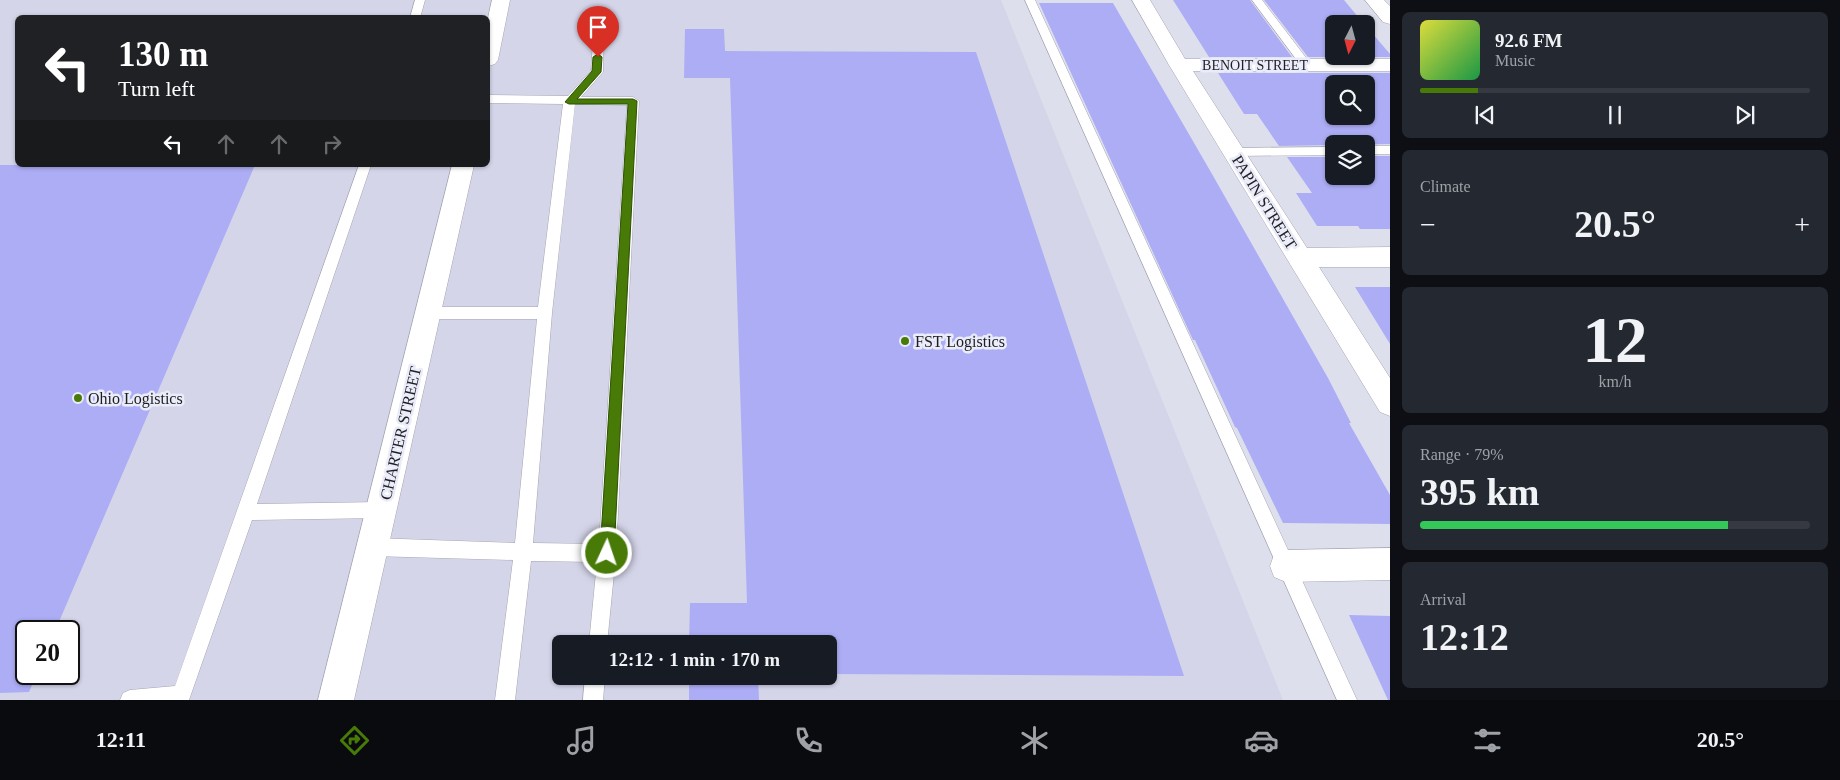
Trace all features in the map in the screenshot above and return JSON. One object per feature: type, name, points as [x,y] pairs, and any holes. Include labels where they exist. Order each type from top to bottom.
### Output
[{"type":"street","points":[[490,51],[501,0]]},
{"type":"street","name":"PAPIN STREET","points":[[1141,0],[1179,65],[1387,394]]},
{"type":"street","points":[[1374,0],[1390,18]]},
{"type":"street","name":"BENOIT STREET","points":[[1179,65],[1390,65]]},
{"type":"street","name":"CHARTER STREET","points":[[336,700],[463,167]]},
{"type":"street","points":[[1300,258],[1390,256]]},
{"type":"street","points":[[1286,566],[1390,564]]},
{"type":"lane","points":[[416,15],[420,0]]},
{"type":"lane","points":[[1030,0],[1347,700]]},
{"type":"lane","points":[[1257,0],[1306,65]]},
{"type":"lane","points":[[505,700],[523,552],[545,313],[569,102],[597,72],[599,27]]},
{"type":"lane","points":[[490,99],[569,102],[633,101],[607,553],[599,635]]},
{"type":"lane","points":[[1375,150],[1390,150]]},
{"type":"lane","points":[[1234,152],[1325,151]]},
{"type":"lane","points":[[130,700],[181,695],[364,167]]},
{"type":"lane","points":[[428,313],[545,313]]},
{"type":"lane","points":[[246,512],[382,510]]},
{"type":"lane","points":[[372,547],[607,553]]},
{"type":"lane","points":[[593,700],[594,685]]},
{"type":"shaded area","points":[[0,0],[1001,0],[1283,700],[0,700]]},
{"type":"building","points":[[1173,0],[1250,0],[1292,57],[1209,57]]},
{"type":"building","points":[[1264,0],[1344,0],[1356,15],[1325,15],[1325,57],[1308,57]]},
{"type":"building","points":[[1039,3],[1113,3],[1328,378],[1351,423],[1349,423],[1390,495],[1390,524],[1283,523],[1235,427],[1195,340],[1193,340]]},
{"type":"building","name":"FST Logistics","points":[[685,29],[724,29],[725,51],[976,52],[1184,676],[837,674],[837,635],[689,635],[690,603],[747,603],[730,78],[684,78]]},
{"type":"building","points":[[1375,36],[1390,54],[1390,57],[1375,57]]},
{"type":"building","points":[[1218,73],[1390,73],[1390,144],[1375,144],[1375,135],[1325,135],[1325,145],[1279,146],[1257,114],[1244,114]]},
{"type":"building","points":[[1375,156],[1390,156],[1390,229],[1360,229],[1358,226],[1317,226],[1296,193],[1312,193],[1287,157],[1325,157],[1325,185],[1375,185]]},
{"type":"building","name":"Ohio Logistics","points":[[0,165],[15,165],[15,167],[254,167],[60,620],[15,620],[15,685],[32,685],[29,692],[0,693]]},
{"type":"building","points":[[1355,287],[1390,287],[1390,344]]},
{"type":"building","points":[[1349,615],[1390,616],[1390,700],[1388,700]]},
{"type":"building","points":[[689,685],[758,685],[759,700],[689,700]]},
{"type":"place","name":"FST Logistics","points":[[905,341]]},
{"type":"place","name":"Ohio Logistics","points":[[78,398]]},
{"type":"route","points":[[598,57],[597,72],[569,102],[633,101],[607,553]]}]
